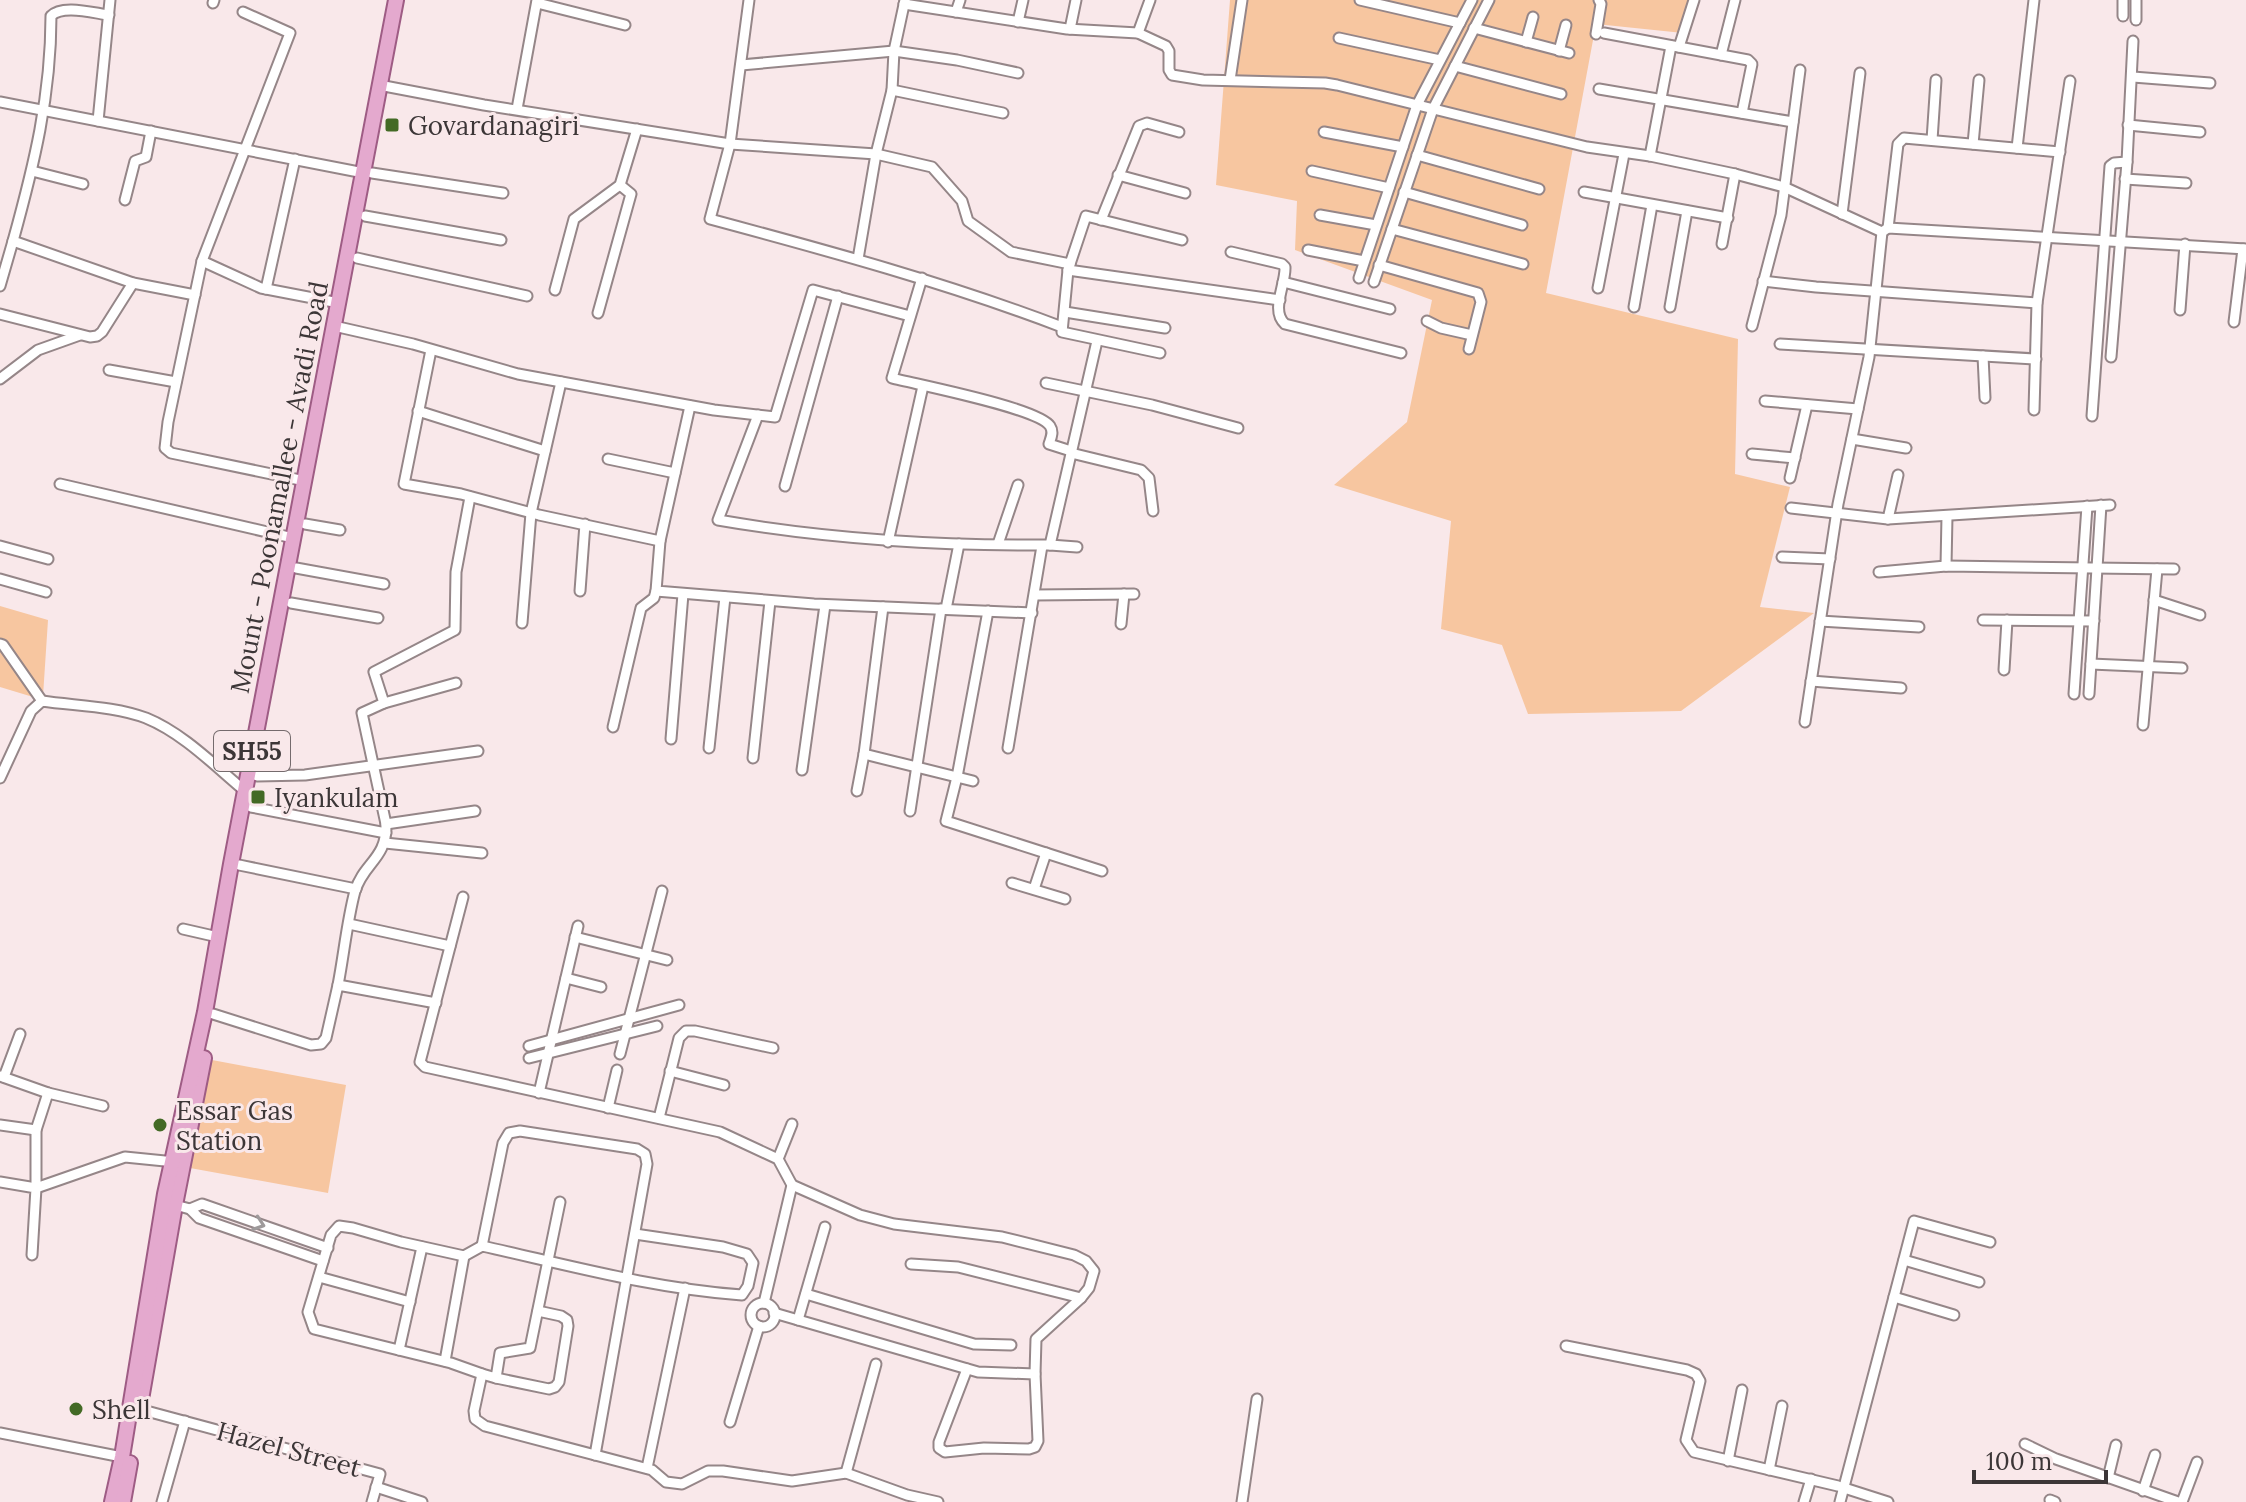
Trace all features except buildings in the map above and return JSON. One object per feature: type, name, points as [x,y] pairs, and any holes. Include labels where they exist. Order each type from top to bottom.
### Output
[{"type":"main road","name":"Mount - Poonamallee - Avadi Road","points":[[112,1502],[218,937],[257,776],[291,603],[339,327],[339,303],[368,173],[396,0]]},
{"type":"main road","name":"Mount - Poonamallee - Avadi Road","points":[[383,85],[404,0]]},
{"type":"main road","name":"Mount - Poonamallee - Avadi Road","points":[[123,1502],[175,1205],[178,1162],[213,1014],[293,538],[357,258],[365,216],[368,173]]},
{"type":"street","points":[[75,12],[76,0]]},
{"type":"street","points":[[98,121],[110,0]]},
{"type":"street","points":[[749,0],[730,144],[710,219],[922,278],[1062,327]]},
{"type":"street","points":[[956,12],[960,0]]},
{"type":"street","points":[[1018,22],[1023,0]]},
{"type":"street","points":[[1070,29],[1076,0]]},
{"type":"street","points":[[1138,33],[1150,0]]},
{"type":"street","points":[[1230,80],[1240,48],[1242,0]]},
{"type":"street","points":[[1360,0],[1460,23]]},
{"type":"street","points":[[1359,278],[1417,105],[1472,0]]},
{"type":"street","points":[[1374,282],[1433,109],[1489,0]]},
{"type":"street","points":[[1599,0],[1600,34],[1748,60],[1752,64],[1742,113]]},
{"type":"street","points":[[1650,156],[1660,101],[1675,46],[1694,0]]},
{"type":"street","points":[[1721,55],[1735,0]]},
{"type":"street","points":[[2017,148],[2034,0]]},
{"type":"street","points":[[2123,0],[2123,16]]},
{"type":"street","points":[[2136,0],[2136,20]]},
{"type":"street","points":[[517,109],[537,2],[625,25]]},
{"type":"street","points":[[858,259],[876,154],[892,90],[894,51],[904,2],[1070,29],[1138,33],[1166,46],[1172,75],[1203,80],[1325,83],[1587,147],[1650,156],[1735,174],[1784,187],[1885,230],[2245,249],[2241,305],[2234,322]]},
{"type":"street","points":[[0,286],[45,111],[51,16],[56,10],[65,9],[109,15]]},
{"type":"street","points":[[243,12],[290,33],[202,261],[165,448],[171,453],[305,481]]},
{"type":"street","points":[[1526,42],[1533,17]]},
{"type":"street","points":[[1559,51],[1566,25]]},
{"type":"street","points":[[1474,28],[1569,53]]},
{"type":"street","points":[[1453,37],[1468,40]]},
{"type":"street","points":[[1339,38],[1440,60]]},
{"type":"street","points":[[2111,357],[2133,77],[2133,41]]},
{"type":"street","points":[[741,65],[894,51],[1018,73]]},
{"type":"street","points":[[1455,66],[1561,94]]},
{"type":"street","points":[[1752,326],[1781,215],[1800,70]]},
{"type":"street","points":[[1842,214],[1860,73]]},
{"type":"street","points":[[2133,77],[2210,83]]},
{"type":"street","points":[[1932,140],[1936,80]]},
{"type":"street","points":[[1973,144],[1979,80]]},
{"type":"street","points":[[2034,410],[2037,303],[2070,81]]},
{"type":"street","points":[[383,85],[730,144],[876,154],[932,167],[962,201],[968,221],[1011,252],[1069,267],[1280,300]]},
{"type":"street","points":[[1599,89],[1793,122]]},
{"type":"street","points":[[892,90],[1003,113]]},
{"type":"street","points":[[0,102],[368,173],[503,193]]},
{"type":"street","points":[[1101,220],[1139,126],[1147,123],[1179,132]]},
{"type":"street","points":[[2128,125],[2200,132]]},
{"type":"street","points":[[555,290],[574,219],[620,185],[637,129]]},
{"type":"street","points":[[125,200],[135,161],[146,157],[151,131]]},
{"type":"street","points":[[1324,132],[1403,147]]},
{"type":"street","points":[[1805,722],[1837,514],[1869,350],[1898,144],[1904,138],[2060,152]]},
{"type":"street","points":[[1598,288],[1624,154]]},
{"type":"street","points":[[1417,155],[1539,189]]},
{"type":"street","points":[[266,289],[295,159]]},
{"type":"street","points":[[2092,416],[2110,166],[2127,162]]},
{"type":"street","points":[[32,171],[83,184]]},
{"type":"street","points":[[1312,171],[1389,188]]},
{"type":"street","points":[[1722,244],[1735,174]]},
{"type":"street","points":[[1118,175],[1185,193]]},
{"type":"street","points":[[2125,179],[2186,183]]},
{"type":"street","points":[[598,313],[631,194],[620,185]]},
{"type":"street","points":[[1404,192],[1522,225]]},
{"type":"street","points":[[1584,192],[1728,218]]},
{"type":"street","points":[[1634,307],[1652,205]]},
{"type":"street","points":[[1670,307],[1687,211]]},
{"type":"street","points":[[1320,215],[1376,225]]},
{"type":"street","points":[[365,216],[501,240]]},
{"type":"street","points":[[1160,353],[1062,332],[1069,267],[1086,216],[1182,240]]},
{"type":"street","points":[[1392,229],[1523,264]]},
{"type":"street","points":[[13,241],[133,283],[195,295]]},
{"type":"street","points":[[2180,310],[2185,244]]},
{"type":"street","points":[[1308,250],[1364,261]]},
{"type":"street","points":[[1231,252],[1282,264],[1285,271],[1278,312],[1285,324],[1401,353]]},
{"type":"street","points":[[357,258],[527,296]]},
{"type":"street","points":[[202,261],[266,289],[339,303]]},
{"type":"street","points":[[1379,265],[1478,293],[1481,302],[1469,349]]},
{"type":"street","points":[[922,278],[892,378],[1026,411],[1051,427],[1049,444],[1141,470],[1149,478],[1153,511]]},
{"type":"street","points":[[1763,281],[2037,303]]},
{"type":"street","points":[[1283,282],[1390,309]]},
{"type":"street","points":[[0,314],[81,335],[97,336],[133,283]]},
{"type":"street","points":[[339,327],[518,374],[690,406],[775,417],[813,290],[910,316]]},
{"type":"street","points":[[785,486],[838,296]]},
{"type":"street","points":[[1065,312],[1165,328]]},
{"type":"street","points":[[1427,321],[1441,328],[1472,335]]},
{"type":"street","points":[[0,379],[38,350],[81,335]]},
{"type":"street","points":[[1008,748],[1035,595],[1097,341]]},
{"type":"street","points":[[1780,344],[2036,359]]},
{"type":"street","points":[[431,350],[404,484],[660,541]]},
{"type":"street","points":[[1983,356],[1985,398]]},
{"type":"street","points":[[109,370],[176,382]]},
{"type":"street","points":[[522,623],[531,513],[561,382]]},
{"type":"street","points":[[1046,383],[1152,405],[1238,428]]},
{"type":"street","points":[[888,542],[923,386]]},
{"type":"street","points":[[1765,401],[1858,409]]},
{"type":"street","points":[[1790,478],[1807,405]]},
{"type":"street","points":[[613,727],[641,608],[654,598],[656,591],[660,541],[690,406]]},
{"type":"street","points":[[418,411],[545,451]]},
{"type":"street","points":[[758,415],[718,520],[888,542],[1077,547]]},
{"type":"street","points":[[1852,439],[1906,448]]},
{"type":"street","points":[[1752,454],[1795,458]]},
{"type":"street","points":[[608,459],[675,473]]},
{"type":"street","points":[[1888,519],[1898,475]]},
{"type":"street","points":[[60,484],[293,538]]},
{"type":"street","points":[[998,544],[1018,485]]},
{"type":"street","points":[[384,703],[374,672],[455,630],[456,572],[470,497]]},
{"type":"street","points":[[1791,508],[1888,519],[2105,505],[2097,569],[2089,694]]},
{"type":"street","points":[[2074,694],[2087,506]]},
{"type":"street","points":[[1946,566],[1947,516]]},
{"type":"street","points":[[305,524],[340,530]]},
{"type":"street","points":[[580,591],[585,524]]},
{"type":"street","points":[[910,811],[943,609],[959,544]]},
{"type":"street","points":[[0,546],[48,559]]},
{"type":"street","points":[[1782,557],[1830,559]]},
{"type":"street","points":[[1879,572],[1946,566],[2174,569]]},
{"type":"street","points":[[296,568],[384,584]]},
{"type":"street","points":[[2143,725],[2157,569]]},
{"type":"street","points":[[0,579],[46,592]]},
{"type":"street","points":[[656,591],[825,605],[1032,613]]},
{"type":"street","points":[[671,739],[683,594]]},
{"type":"street","points":[[1035,595],[1129,594],[1121,624]]},
{"type":"street","points":[[709,748],[725,597]]},
{"type":"street","points":[[2154,600],[2200,615]]},
{"type":"street","points":[[753,758],[770,601]]},
{"type":"street","points":[[291,603],[378,618]]},
{"type":"street","points":[[802,770],[825,605]]},
{"type":"street","points":[[857,791],[883,607]]},
{"type":"street","points":[[988,611],[946,821],[1102,871]]},
{"type":"street","points":[[1983,620],[2094,621]]},
{"type":"street","points":[[2004,670],[2007,620]]},
{"type":"street","points":[[1820,621],[1919,627]]},
{"type":"street","points":[[0,644],[42,701],[123,711],[148,719],[191,747],[250,798],[386,833],[482,853]]},
{"type":"street","points":[[2091,664],[2182,668]]},
{"type":"street","points":[[1811,681],[1901,688]]},
{"type":"street","points":[[213,1014],[311,1045],[321,1044],[326,1038],[356,889],[386,833],[362,713],[384,703],[456,683]]},
{"type":"street","points":[[0,778],[31,711],[42,701]]},
{"type":"street","points":[[257,776],[305,775],[478,751]]},
{"type":"street","points":[[864,754],[973,781]]},
{"type":"street","points":[[386,833],[475,811]]},
{"type":"street","points":[[1034,889],[1046,853]]},
{"type":"street","points":[[239,865],[356,889]]},
{"type":"street","points":[[1012,883],[1065,899]]},
{"type":"street","points":[[620,1054],[662,891]]},
{"type":"street","points":[[463,897],[421,1055],[420,1062],[425,1067],[720,1132],[778,1159],[792,1185],[860,1215],[894,1224],[1002,1237],[1074,1255],[1086,1261],[1094,1271],[1089,1288],[1036,1339],[1038,1441],[1035,1447],[945,1452],[939,1448],[967,1369]]},
{"type":"street","points":[[349,924],[450,946]]},
{"type":"street","points":[[539,1093],[578,926]]},
{"type":"street","points":[[183,929],[218,937]]},
{"type":"street","points":[[575,937],[667,960]]},
{"type":"street","points":[[566,978],[601,987]]},
{"type":"street","points":[[338,985],[436,1003]]},
{"type":"street","points":[[529,1046],[679,1005]]},
{"type":"street","points":[[529,1058],[657,1026]]},
{"type":"street","points":[[659,1118],[679,1038],[686,1031],[773,1048]]},
{"type":"street","points":[[20,1034],[2,1076],[48,1093],[103,1106]]},
{"type":"street","points":[[608,1108],[617,1070]]},
{"type":"street","points":[[670,1071],[724,1085]]},
{"type":"street","points":[[32,1255],[36,1130],[48,1093]]},
{"type":"street","points":[[778,1159],[792,1124]]},
{"type":"street","points":[[0,1125],[36,1130]]},
{"type":"street","points":[[482,1246],[503,1143],[509,1133],[520,1131],[637,1149],[645,1154],[647,1164],[595,1455]]},
{"type":"street","points":[[0,1182],[36,1188],[125,1157],[178,1162]]},
{"type":"street","points":[[764,1303],[792,1185]]},
{"type":"street","points":[[496,1378],[500,1353],[530,1348],[560,1202]]},
{"type":"street","points":[[190,1209],[202,1204],[328,1248]]},
{"type":"street","points":[[175,1205],[190,1209],[199,1218],[323,1261]]},
{"type":"street","points":[[1840,1502],[1914,1221],[1990,1242]]},
{"type":"street","points":[[538,1311],[561,1316],[567,1320],[568,1326],[559,1382],[549,1389],[496,1378],[445,1361],[314,1329],[308,1312],[331,1235],[339,1226],[464,1256],[482,1246],[685,1288],[742,1295],[748,1286],[753,1263],[747,1254],[723,1247],[635,1234]]},
{"type":"street","points":[[798,1320],[825,1227]]},
{"type":"street","points":[[399,1350],[422,1247]]},
{"type":"street","points":[[445,1361],[464,1256]]},
{"type":"street","points":[[1904,1260],[1979,1282]]},
{"type":"street","points":[[911,1264],[958,1267],[1081,1298]]},
{"type":"street","points":[[319,1277],[410,1302]]},
{"type":"street","points":[[647,1468],[685,1288]]},
{"type":"street","points":[[806,1294],[974,1344],[1011,1345]]},
{"type":"street","points":[[1894,1297],[1954,1315]]},
{"type":"street","points":[[759,1326],[770,1324],[774,1313],[764,1303]]},
{"type":"street","points":[[759,1326],[751,1314],[754,1307],[764,1303]]},
{"type":"street","points":[[774,1313],[978,1372],[1035,1374]]},
{"type":"street","points":[[730,1422],[759,1326]]},
{"type":"street","points":[[1566,1346],[1696,1374],[1700,1381],[1686,1440],[1694,1452],[1811,1479],[1881,1501]]},
{"type":"street","points":[[846,1473],[876,1364]]},
{"type":"street","points":[[482,1374],[474,1411],[475,1419],[485,1426],[647,1468],[666,1482],[682,1484],[708,1471],[792,1481],[846,1473],[907,1495],[938,1502]]},
{"type":"street","points":[[1728,1461],[1742,1390]]},
{"type":"street","points":[[1242,1502],[1257,1399]]},
{"type":"street","points":[[1769,1470],[1782,1406]]},
{"type":"street","name":"Hazel Street","points":[[139,1409],[380,1474],[372,1502]]},
{"type":"street","name":"Hazel Street","points":[[164,1501],[185,1421]]},
{"type":"street","points":[[0,1433],[122,1457]]},
{"type":"street","points":[[2025,1444],[2056,1459],[2180,1502],[2197,1462]]},
{"type":"street","points":[[2108,1478],[2116,1445]]},
{"type":"street","points":[[2143,1491],[2155,1455]]},
{"type":"street","points":[[1804,1502],[1811,1479]]},
{"type":"street","name":"Hazel Street","points":[[376,1487],[422,1502]]},
{"type":"shaded area","points":[[1230,0],[1689,0],[1683,33],[1596,24],[1546,293],[1738,339],[1735,474],[1790,487],[1760,607],[1814,613],[1681,711],[1528,714],[1502,645],[1441,629],[1451,521],[1334,485],[1407,422],[1432,300],[1295,250],[1297,201],[1216,185]]},
{"type":"shaded area","points":[[0,606],[48,620],[43,696],[5,641],[0,639]]},
{"type":"shaded area","points":[[0,649],[5,653],[33,697],[0,687]]},
{"type":"shaded area","points":[[212,1060],[346,1085],[328,1193],[190,1168]]},
{"type":"place","name":"Govardanagiri","points":[[392,125]]},
{"type":"place","name":"Iyankulam","points":[[258,797]]},
{"type":"place","name":"Essar Gas Station","points":[[160,1125]]},
{"type":"place","name":"Shell","points":[[76,1409]]}]
